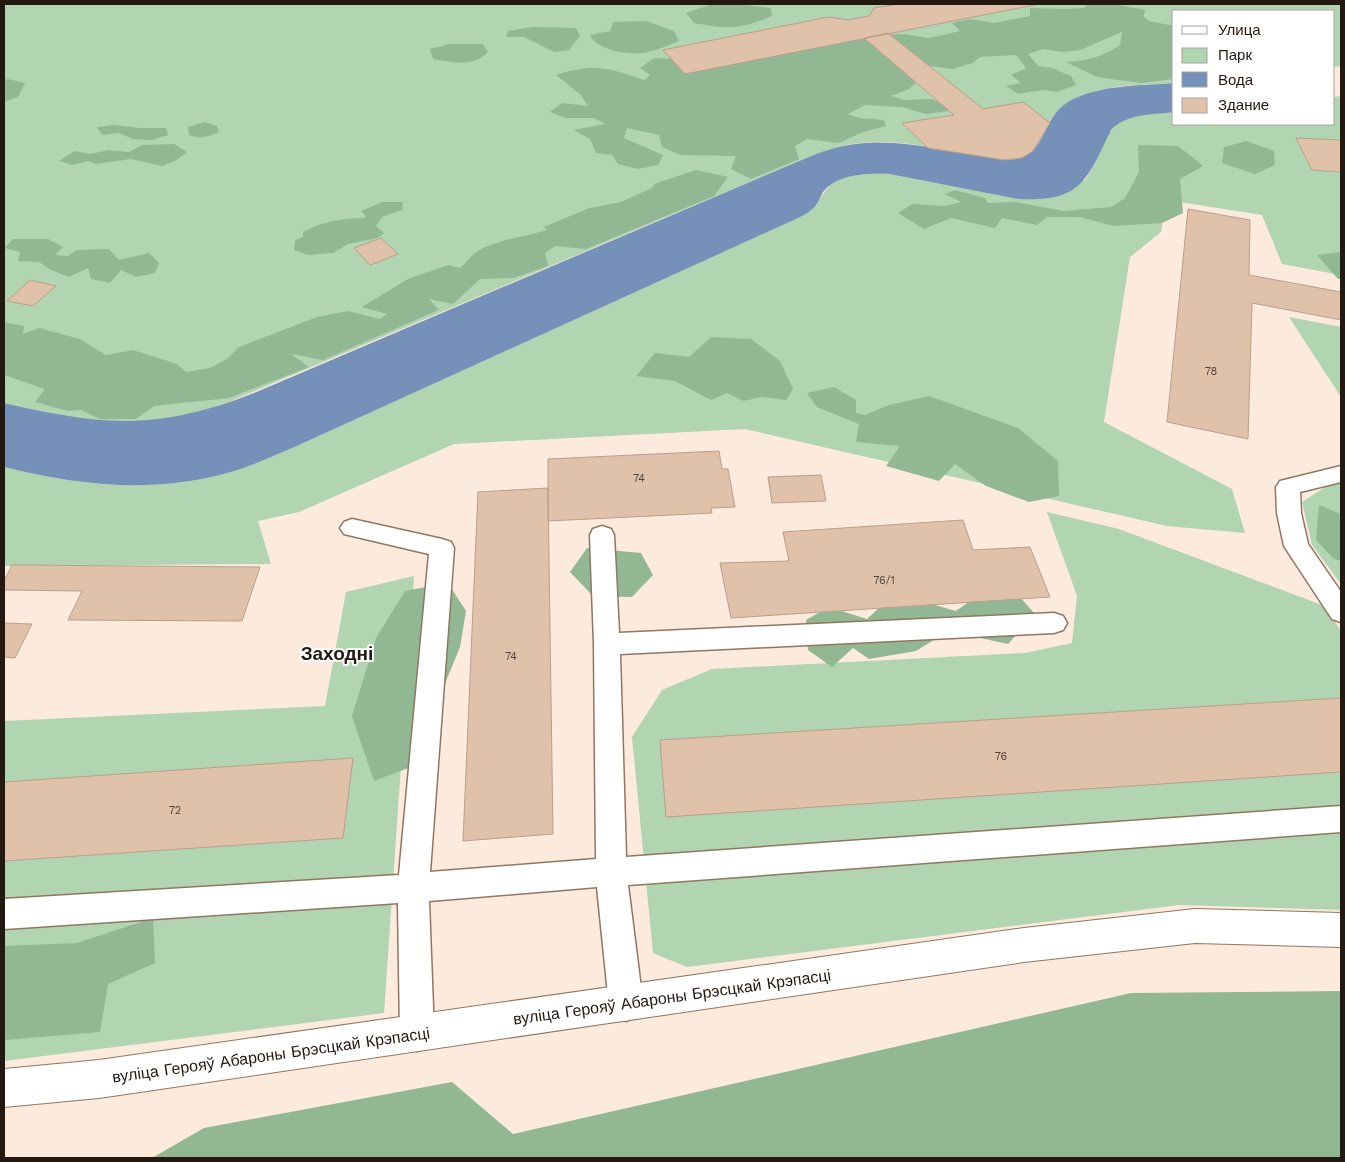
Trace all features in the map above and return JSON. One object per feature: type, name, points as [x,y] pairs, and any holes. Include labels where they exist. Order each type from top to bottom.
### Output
[{"type":"main road","name":"вуліца Герояў Абароны Брэсцкай Крэпасці","points":[[4,1088],[100,1080],[1024,945],[1195,926],[1341,930]]},
{"type":"lane","points":[[1341,474],[1288,487],[1289,513],[1296,546],[1341,612]]},
{"type":"lane","points":[[352,528],[442,548],[412,888],[418,1034]]},
{"type":"lane","points":[[602,535],[607,644],[611,872],[626,1004]]},
{"type":"lane","points":[[607,644],[1054,623]]},
{"type":"lane","points":[[4,914],[412,888],[1341,819]]},
{"type":"green space","points":[[4,4],[1341,4],[1341,66],[1335,67],[1335,10],[1172,10],[1172,83],[1113,87],[1079,97],[1059,109],[1039,143],[1028,155],[1018,159],[1004,160],[928,146],[889,142],[851,144],[833,148],[231,401],[196,412],[169,419],[121,422],[82,419],[4,403]]},
{"type":"green space","points":[[712,4],[771,8],[772,16],[751,24],[725,27],[694,23],[686,13]]},
{"type":"green space","points":[[1086,4],[1113,4],[1146,10],[1143,16],[1149,21],[1172,26],[1172,79],[1140,83],[1097,77],[1066,62],[1081,61],[1107,53],[1120,45],[1122,32],[1080,50],[1063,52],[1043,49],[1028,54],[1038,66],[1052,68],[1071,76],[1076,85],[1057,92],[1043,90],[1018,94],[1006,86],[1021,83],[1011,75],[1026,68],[1016,55],[980,57],[973,63],[952,69],[922,65],[927,73],[909,89],[891,96],[904,100],[932,99],[955,110],[926,114],[902,107],[865,105],[848,114],[860,118],[884,120],[886,126],[863,132],[839,143],[807,139],[795,146],[799,159],[751,179],[731,169],[736,156],[681,155],[662,147],[659,135],[627,128],[624,138],[663,155],[658,165],[638,169],[618,164],[612,155],[596,153],[590,139],[574,130],[605,124],[594,118],[566,118],[550,112],[562,103],[588,106],[580,94],[556,75],[569,71],[601,68],[644,80],[650,75],[640,68],[654,58],[679,59],[833,37],[905,34],[929,38],[960,31],[952,23],[970,19],[994,23],[1030,16],[1030,8],[1085,8]]},
{"type":"green space","points":[[646,21],[674,31],[679,41],[652,51],[624,53],[600,45],[590,35],[610,31],[613,22]]},
{"type":"green space","points":[[532,27],[576,28],[580,36],[569,50],[554,52],[524,37],[506,37],[508,31]]},
{"type":"green space","points":[[450,44],[483,44],[488,52],[476,60],[462,63],[433,59],[430,49]]},
{"type":"green space","points":[[8,79],[25,83],[18,97],[4,102],[4,80]]},
{"type":"green space","points":[[1341,96],[1341,275],[1282,264],[1262,215],[1167,200],[1161,232],[1130,257],[1104,422],[1232,489],[1245,533],[1167,526],[745,429],[454,444],[299,512],[258,521],[271,564],[4,566],[4,467],[60,479],[117,485],[174,483],[203,479],[231,472],[299,445],[796,219],[813,208],[830,186],[844,178],[874,173],[944,177],[1085,180],[1104,141],[1112,129],[1124,119],[1172,112],[1172,125],[1335,125],[1335,97]]},
{"type":"green space","points":[[205,122],[217,126],[219,132],[204,137],[189,135],[188,127]]},
{"type":"green space","points":[[114,125],[166,128],[168,135],[152,140],[133,139],[119,133],[102,135],[97,127]]},
{"type":"green space","points":[[1246,141],[1274,151],[1275,165],[1255,174],[1222,163],[1224,147]]},
{"type":"green space","points":[[174,144],[187,152],[177,160],[162,166],[131,159],[96,164],[88,161],[73,165],[59,161],[74,151],[91,154],[108,150],[129,152],[142,145]]},
{"type":"green space","points":[[1138,145],[1178,146],[1203,166],[1180,179],[1183,213],[1162,223],[1114,226],[1079,217],[1047,217],[1037,225],[1002,218],[995,228],[951,218],[924,229],[898,213],[912,204],[945,206],[961,202],[945,194],[955,190],[985,198],[988,203],[1014,202],[1064,211],[1111,207],[1125,198],[1139,172]]},
{"type":"green space","points":[[696,170],[728,177],[714,196],[586,249],[555,246],[545,253],[548,266],[514,278],[480,279],[453,304],[429,299],[439,310],[323,360],[291,354],[309,367],[229,398],[154,406],[136,419],[100,419],[81,410],[68,411],[35,402],[45,389],[4,375],[4,322],[24,326],[23,334],[39,328],[80,339],[106,355],[133,350],[177,364],[186,372],[210,368],[227,359],[239,347],[317,317],[348,311],[380,319],[387,314],[362,307],[408,279],[448,265],[460,268],[475,253],[486,247],[547,230],[544,227],[589,208],[621,202],[652,188],[654,184]]},
{"type":"green space","points":[[382,202],[403,202],[402,210],[382,217],[376,226],[384,233],[377,238],[348,244],[333,253],[308,255],[294,250],[295,240],[303,237],[303,232],[332,221],[364,218],[366,216],[361,211]]},
{"type":"green space","points":[[13,239],[48,239],[63,247],[55,255],[68,256],[77,250],[109,249],[119,260],[149,253],[159,263],[155,273],[136,277],[121,270],[110,283],[91,279],[88,268],[69,277],[51,270],[39,262],[18,261],[20,252],[5,248]]},
{"type":"green space","points":[[1341,252],[1341,279],[1338,279],[1317,255]]},
{"type":"green space","points":[[1289,317],[1341,327],[1341,397]]},
{"type":"green space","points":[[711,337],[751,339],[780,361],[793,389],[786,400],[762,397],[743,401],[727,393],[711,400],[675,381],[636,376],[655,353],[689,357]]},
{"type":"green space","points":[[834,387],[856,400],[856,413],[865,415],[889,405],[929,396],[1018,428],[1058,461],[1059,496],[1029,502],[986,486],[955,464],[939,481],[886,466],[900,446],[856,442],[859,424],[817,407],[807,393]]},
{"type":"green space","points":[[1333,482],[1341,482],[1341,584],[1312,545],[1302,502]]},
{"type":"green space","points":[[1319,505],[1341,514],[1341,561],[1334,559],[1316,540]]},
{"type":"green space","points":[[1047,512],[1119,529],[1325,606],[1341,631],[1341,910],[1179,905],[687,967],[653,953],[632,737],[662,690],[712,669],[1025,653],[1072,643],[1077,596]]},
{"type":"green space","points":[[587,548],[641,553],[653,575],[632,597],[593,596],[570,572]]},
{"type":"green space","points":[[414,576],[384,1013],[4,1061],[4,721],[325,706],[346,592]]},
{"type":"green space","points":[[448,583],[466,611],[460,647],[411,767],[374,781],[352,716],[376,638],[405,591]]},
{"type":"green space","points":[[1019,596],[1035,614],[1008,644],[948,631],[916,651],[869,659],[853,648],[832,667],[808,650],[806,620],[829,607],[867,619],[880,607],[917,600],[956,611],[970,601]]},
{"type":"green space","points":[[153,918],[155,963],[108,984],[100,1032],[4,1040],[4,946],[77,943]]},
{"type":"green space","points":[[1341,991],[1341,1158],[152,1158],[204,1128],[452,1082],[513,1134],[1131,993]]},
{"type":"water","points":[[1172,83],[1172,112],[1140,116],[1117,124],[1111,130],[1095,163],[1079,185],[1069,192],[1056,197],[1018,199],[890,174],[864,174],[845,178],[829,186],[823,192],[814,208],[796,219],[299,445],[240,469],[203,479],[174,483],[118,485],[61,479],[4,467],[4,403],[39,411],[101,420],[130,421],[188,414],[254,393],[810,156],[842,146],[892,143],[930,147],[1004,160],[1019,158],[1037,146],[1058,110],[1068,102],[1093,92],[1120,87]]},
{"type":"building","points":[[899,4],[1039,4],[685,74],[663,50],[829,17],[848,20],[869,16],[874,8]]},
{"type":"building","points":[[888,33],[983,109],[1023,102],[1050,123],[1033,151],[1022,158],[1004,160],[928,148],[902,123],[954,115],[864,38]]},
{"type":"building","points":[[1296,138],[1341,140],[1341,172],[1312,170]]},
{"type":"building","points":[[1188,209],[1250,220],[1249,275],[1341,292],[1341,320],[1252,303],[1248,439],[1167,422]]},
{"type":"building","points":[[381,238],[398,254],[370,265],[354,248]]},
{"type":"building","points":[[30,280],[56,286],[33,306],[7,301]]},
{"type":"building","points":[[719,451],[722,469],[728,469],[735,507],[711,508],[712,513],[548,521],[548,459]]},
{"type":"building","points":[[821,475],[826,501],[772,503],[768,477]]},
{"type":"building","points":[[548,488],[553,834],[463,841],[478,492]]},
{"type":"building","points":[[963,520],[973,550],[1030,547],[1050,597],[731,618],[720,563],[789,561],[783,532]]},
{"type":"building","points":[[12,565],[260,567],[242,621],[68,620],[82,591],[4,590],[4,581]]},
{"type":"building","points":[[4,623],[32,624],[15,658],[4,657]]},
{"type":"building","points":[[1341,698],[1341,772],[666,817],[660,740]]},
{"type":"building","points":[[353,758],[343,838],[4,861],[4,782]]},
{"type":"district","name":"Заходні","points":[[337,653]]}]
